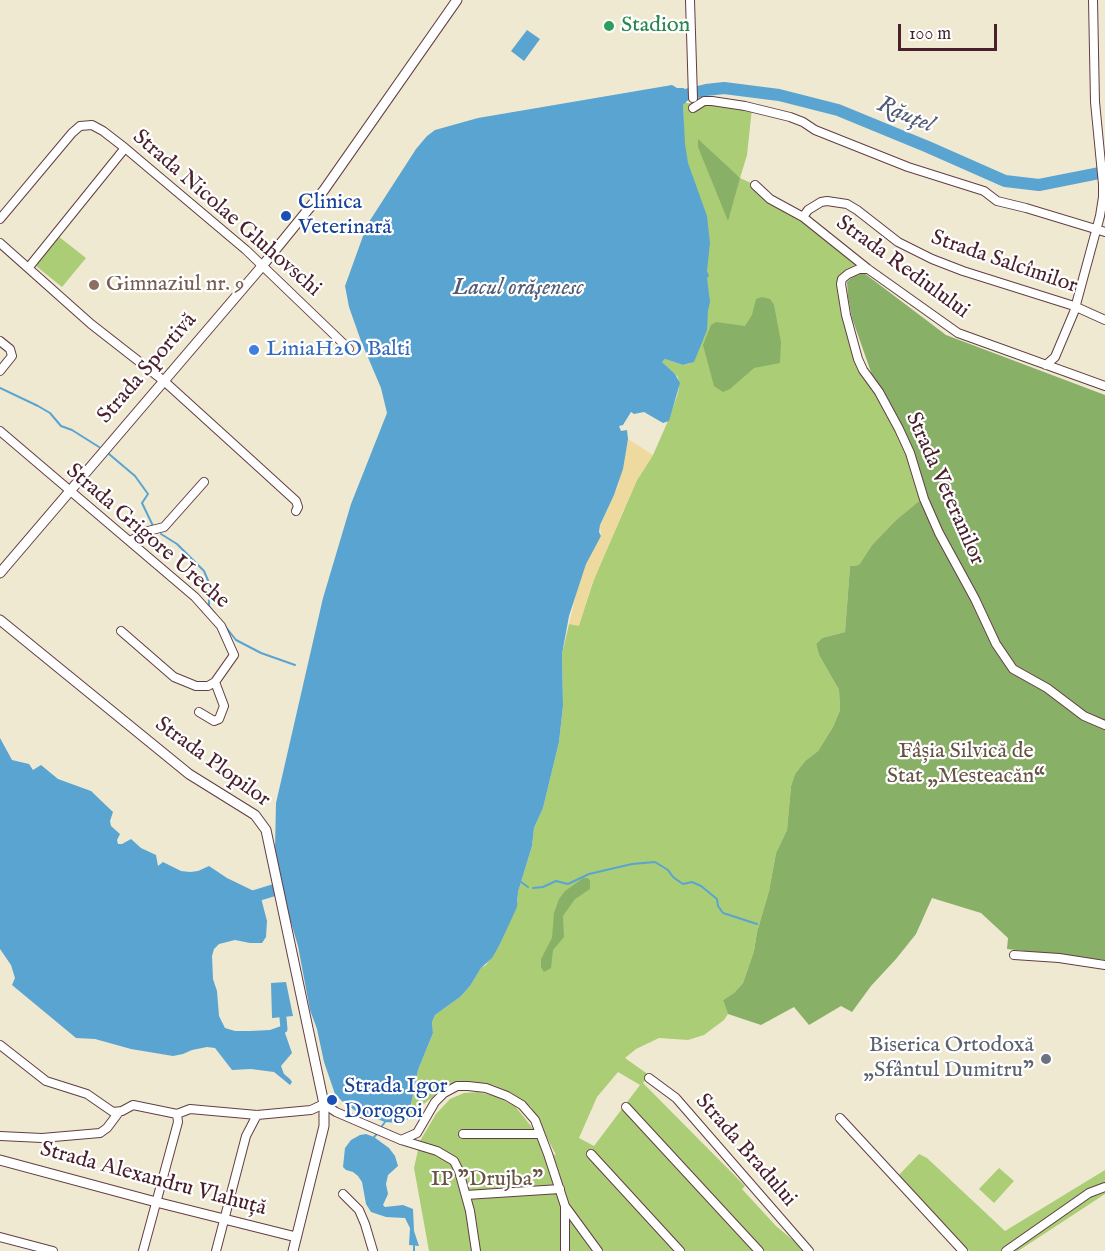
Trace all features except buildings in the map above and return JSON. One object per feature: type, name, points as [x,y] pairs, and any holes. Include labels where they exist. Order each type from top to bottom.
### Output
[{"type":"street","name":"Strada Sportivă","points":[[0,573],[263,265],[324,190],[457,0]]},
{"type":"street","points":[[690,0],[693,98]]},
{"type":"street","points":[[1046,365],[1055,357],[1074,312],[1100,216],[1104,183],[1095,102],[1093,0]]},
{"type":"street","points":[[693,108],[704,101],[712,101],[790,117],[816,130],[908,167],[984,190],[997,201],[1105,232]]},
{"type":"street","name":"Strada Nicolae Gluhovschi","points":[[0,219],[72,133],[80,126],[92,125],[125,148],[263,265],[349,349]]},
{"type":"street","points":[[30,267],[125,148]]},
{"type":"street","name":"Strada Rediulului","points":[[755,185],[770,199],[803,217],[868,269],[958,333],[1105,386]]},
{"type":"street","name":"Strada Salcîmilor","points":[[803,217],[808,210],[821,202],[847,204],[898,242],[932,259],[963,272],[1074,306],[1105,320]]},
{"type":"street","points":[[0,243],[30,267],[91,324],[164,381],[296,501],[298,507],[296,511]]},
{"type":"street","name":"Strada Veteranilor","points":[[868,269],[859,269],[848,274],[842,279],[841,284],[846,315],[858,359],[899,429],[939,533],[975,599],[996,644],[1013,669],[1047,688],[1084,716],[1105,725]]},
{"type":"street","points":[[0,341],[10,349],[12,356],[0,371]]},
{"type":"street","name":"Strada Grigore Ureche","points":[[0,431],[195,597],[221,626],[234,655],[215,682]]},
{"type":"street","points":[[130,541],[148,531],[164,527],[204,482]]},
{"type":"street","name":"Strada Plopilor","points":[[0,620],[181,768],[255,815],[263,825],[270,845],[275,879],[324,1104],[324,1126],[293,1251]]},
{"type":"street","points":[[121,631],[174,677],[192,685],[204,687],[215,682],[224,706],[219,719],[214,721],[199,712]]},
{"type":"street","points":[[1014,955],[1059,958],[1105,965]]},
{"type":"street","points":[[0,1045],[46,1081],[87,1094],[110,1111],[119,1112]]},
{"type":"street","name":"Strada Bradului","points":[[649,1078],[676,1098],[809,1251]]},
{"type":"street","points":[[401,1140],[417,1133],[435,1102],[444,1093],[457,1086],[496,1090],[515,1100],[532,1116],[560,1189],[565,1206],[565,1251]]},
{"type":"street","points":[[0,1137],[42,1138],[100,1133],[119,1112],[130,1106],[177,1114],[190,1109],[257,1115],[311,1110],[324,1104],[336,1112],[401,1140],[437,1151],[454,1161],[466,1195],[476,1251]]},
{"type":"street","points":[[626,1107],[759,1251]]},
{"type":"street","points":[[143,1251],[178,1122],[177,1114]]},
{"type":"street","points":[[216,1251],[246,1136],[257,1115]]},
{"type":"street","points":[[840,1118],[963,1251]]},
{"type":"street","points":[[463,1134],[540,1134]]},
{"type":"street","points":[[591,1154],[680,1251]]},
{"type":"street","name":"Strada Аlexandru Vlahuță","points":[[1,1163],[296,1236]]},
{"type":"street","points":[[1006,1251],[1089,1193],[1105,1187]]},
{"type":"street","points":[[466,1195],[560,1189]]},
{"type":"street","points":[[343,1194],[355,1204],[362,1216],[373,1251]]},
{"type":"street","points":[[565,1206],[598,1251]]},
{"type":"street","points":[[0,1237],[53,1251]]},
{"type":"green space","name":"IP \"Drujba\"","points":[[683,104],[752,108],[747,155],[740,178],[755,185],[868,269],[842,279],[844,302],[863,370],[891,411],[924,497],[896,520],[872,545],[859,565],[850,566],[845,632],[822,638],[816,644],[819,655],[839,690],[840,710],[833,727],[818,751],[805,761],[795,774],[791,786],[787,830],[776,853],[754,951],[743,983],[723,1000],[728,1014],[724,1020],[704,1035],[688,1040],[659,1038],[636,1049],[625,1058],[649,1075],[643,1083],[745,1186],[742,1189],[776,1226],[806,1251],[429,1251],[414,1168],[420,1141],[436,1114],[450,1099],[464,1093],[478,1092],[495,1096],[515,1106],[534,1130],[541,1130],[551,1154],[556,1155],[531,1107],[513,1094],[493,1085],[469,1083],[444,1088],[420,1107],[411,1119],[409,1115],[418,1070],[433,1033],[432,1022],[435,1015],[460,997],[481,968],[486,965],[499,946],[518,900],[518,892],[532,846],[534,828],[543,808],[559,742],[563,706],[562,654],[569,624],[579,625],[594,579],[637,480],[653,455],[677,396],[678,377],[662,362],[665,359],[683,365],[691,363]],"holes":[[[618,1072],[640,1085],[594,1146],[579,1138],[597,1097]]]},
{"type":"green space","points":[[698,139],[740,178],[728,221],[698,147]]},
{"type":"green space","points":[[58,236],[86,258],[62,287],[36,266]]},
{"type":"green space","name":"Fâșia Silvică de Stat „Mesteacăn“","points":[[864,273],[946,335],[1105,395],[1105,960],[1007,949],[1008,938],[981,913],[932,898],[916,934],[871,986],[852,1012],[841,1006],[809,1025],[794,1007],[761,1025],[728,1014],[723,1000],[743,983],[754,951],[776,853],[787,830],[791,786],[795,774],[805,761],[818,751],[833,727],[840,710],[839,690],[819,655],[816,644],[822,638],[845,632],[850,566],[859,565],[872,545],[896,520],[924,497],[902,435],[872,375],[852,318],[847,282],[854,275]]},
{"type":"green space","points":[[762,297],[770,299],[774,305],[781,342],[780,363],[754,368],[730,389],[723,392],[714,386],[703,345],[711,325],[716,322],[745,326],[752,315],[756,299]]},
{"type":"green space","points":[[583,878],[588,878],[590,881],[590,889],[575,899],[563,916],[564,937],[553,950],[551,968],[544,972],[541,959],[552,938],[554,913],[559,899],[565,891]]},
{"type":"green space","points":[[919,1154],[927,1158],[1005,1231],[1105,1170],[1105,1194],[1018,1251],[969,1251],[897,1177]]},
{"type":"green space","points":[[999,1168],[1014,1181],[994,1203],[979,1189]]},
{"type":"sand","points":[[628,439],[653,455],[637,480],[601,563],[579,626],[569,624],[583,565],[601,536],[600,525],[618,486]]},
{"type":"water","points":[[527,30],[540,39],[524,61],[511,51]]},
{"type":"water","name":"Lacul orăşenesc","points":[[672,85],[684,88],[685,144],[688,163],[707,216],[710,243],[707,271],[709,276],[707,278],[710,302],[707,330],[694,362],[683,365],[665,359],[662,362],[675,374],[680,383],[669,421],[663,423],[644,412],[634,414],[631,412],[623,425],[619,426],[621,431],[627,430],[628,439],[623,469],[600,525],[601,536],[586,564],[569,616],[562,654],[563,706],[559,742],[543,808],[534,828],[532,846],[518,892],[517,907],[492,958],[481,968],[460,997],[435,1015],[432,1022],[433,1033],[418,1070],[408,1119],[400,1123],[385,1122],[356,1111],[335,1094],[310,1010],[298,946],[279,882],[275,848],[276,803],[323,598],[351,504],[387,413],[381,388],[349,307],[345,286],[367,225],[416,149],[435,130],[478,118]]},
{"type":"water","points":[[0,738],[12,760],[29,764],[33,770],[41,765],[58,779],[91,791],[113,812],[110,821],[111,826],[120,834],[118,844],[131,839],[141,848],[156,855],[158,866],[163,862],[181,871],[190,872],[209,866],[227,878],[260,894],[267,921],[266,937],[262,943],[235,940],[219,944],[212,956],[213,979],[217,991],[219,1016],[225,1028],[235,1031],[270,1030],[284,1025],[292,1053],[281,1066],[284,1074],[292,1082],[290,1085],[274,1072],[251,1069],[232,1070],[215,1048],[207,1047],[173,1056],[131,1049],[95,1039],[76,1038],[12,985],[15,978],[11,965],[0,949]]},
{"type":"water","points":[[286,982],[293,1016],[272,1018],[271,983]]},
{"type":"water","points":[[366,1134],[374,1137],[389,1148],[395,1156],[398,1166],[388,1175],[386,1184],[388,1194],[383,1205],[385,1207],[403,1205],[413,1209],[414,1231],[419,1246],[409,1245],[410,1228],[405,1218],[386,1217],[371,1212],[366,1204],[362,1182],[353,1172],[343,1167],[345,1148],[351,1140]]},
{"type":"waterway","name":"Răuțel","points":[[673,105],[685,95],[724,88],[779,95],[838,110],[1005,181],[1039,185],[1105,172]]},
{"type":"waterway","points":[[0,388],[50,413],[61,426],[72,430],[99,447]]},
{"type":"waterway","points":[[109,454],[135,476],[148,494],[142,503],[154,528]]},
{"type":"waterway","points":[[161,534],[177,544],[204,571],[209,583],[209,606],[236,640],[261,653],[295,665]]},
{"type":"waterway","points":[[533,888],[543,887],[556,881],[568,884],[589,874],[632,864],[655,862],[683,884],[692,882],[701,886],[717,899],[718,906],[723,913],[757,924]]},
{"type":"waterway","points":[[521,882],[528,887]]},
{"type":"waterway","name":"Răuțel","points":[[245,899],[281,888],[287,883]]},
{"type":"waterway","points":[[283,1018],[284,1029]]},
{"type":"waterway","points":[[382,1126],[385,1122]]},
{"type":"waterway","points":[[414,1246],[414,1251]]},
{"type":"place","name":"Stadion","points":[[609,26]]},
{"type":"place","name":"Clinica Veterinară","points":[[286,216]]},
{"type":"place","name":"Gimnaziul nr. 9","points":[[94,285]]},
{"type":"place","name":"LiniaH2O Balti","points":[[254,350]]},
{"type":"place","name":"Biserica Ortodoxă „Sfântul Dumitru”","points":[[1046,1059]]},
{"type":"place","name":"Strada Igor Dorogoi","points":[[332,1100]]}]
